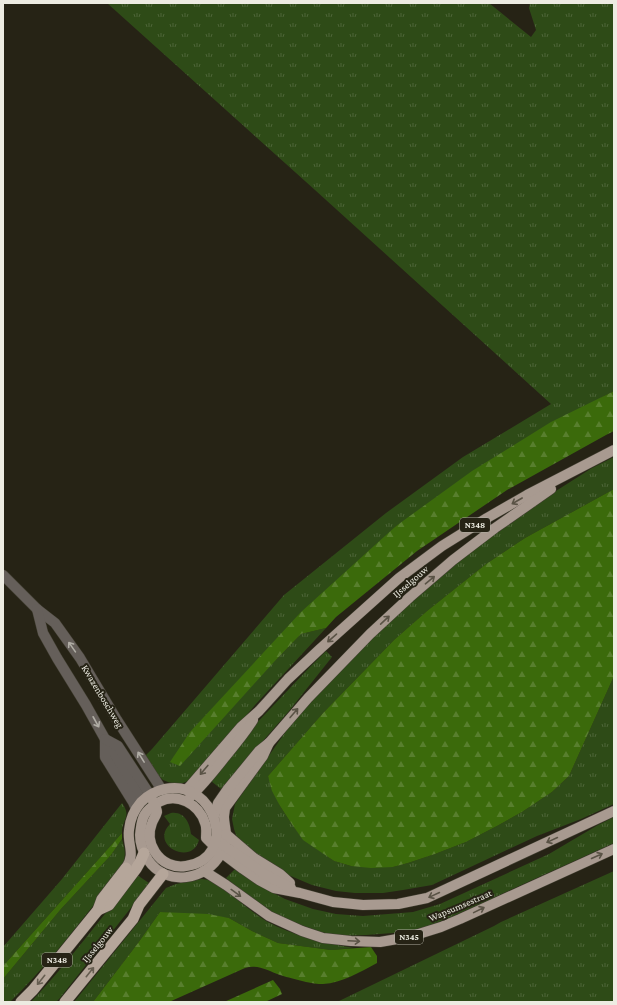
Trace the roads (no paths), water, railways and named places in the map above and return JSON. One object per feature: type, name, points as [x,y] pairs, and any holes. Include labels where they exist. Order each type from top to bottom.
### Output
[{"type":"highway","name":"IJsselgouw","points":[[98,910],[109,904],[136,869],[144,853]]},
{"type":"highway","name":"IJsselgouw","points":[[21,1002],[33,990],[98,910],[102,899],[126,868]]},
{"type":"highway","name":"IJsselgouw","points":[[65,1002],[133,918],[139,905],[168,872]]},
{"type":"main road","name":"IJsselgouw","points":[[185,801],[190,792],[198,790],[241,737],[259,711],[288,680],[321,648],[399,578],[442,546],[487,518],[527,495],[614,450]]},
{"type":"main road","name":"IJsselgouw","points":[[214,816],[218,803],[227,790],[259,751],[269,743],[308,698],[370,634],[453,560],[495,528],[589,463]]},
{"type":"main road","name":"IJsselgouw","points":[[226,834],[224,816],[226,808],[263,756],[269,743]]},
{"type":"main road","points":[[126,868],[131,857],[129,830],[134,811],[142,802],[162,790],[169,788],[178,788],[190,792],[200,798],[208,806],[214,816],[219,846],[216,861],[204,871],[194,876],[184,877],[152,865],[141,846],[141,827],[143,819],[151,808],[170,798],[176,798],[192,804],[202,816],[205,823],[206,838],[219,846]]},
{"type":"main road","points":[[142,802],[157,811],[151,824],[149,836],[151,845],[168,872]]},
{"type":"main road","name":"Wapsumsestraat","points":[[219,846],[243,869],[274,888],[333,902],[363,905],[398,904],[427,898],[614,811]]},
{"type":"main road","points":[[168,872],[200,862],[219,846],[226,834]]},
{"type":"main road","name":"Wapsumsestraat","points":[[226,834],[254,858],[280,874],[300,893]]},
{"type":"main road","name":"Wapsumsestraat","points":[[204,871],[269,916],[302,931],[323,938],[380,942],[409,937],[460,920],[614,849]]},
{"type":"street","name":"Kwazenboschweg","points":[[3,575],[37,609],[55,623],[91,676],[162,790]]},
{"type":"street","name":"Kwazenboschweg","points":[[37,609],[43,633],[142,802]]}]
